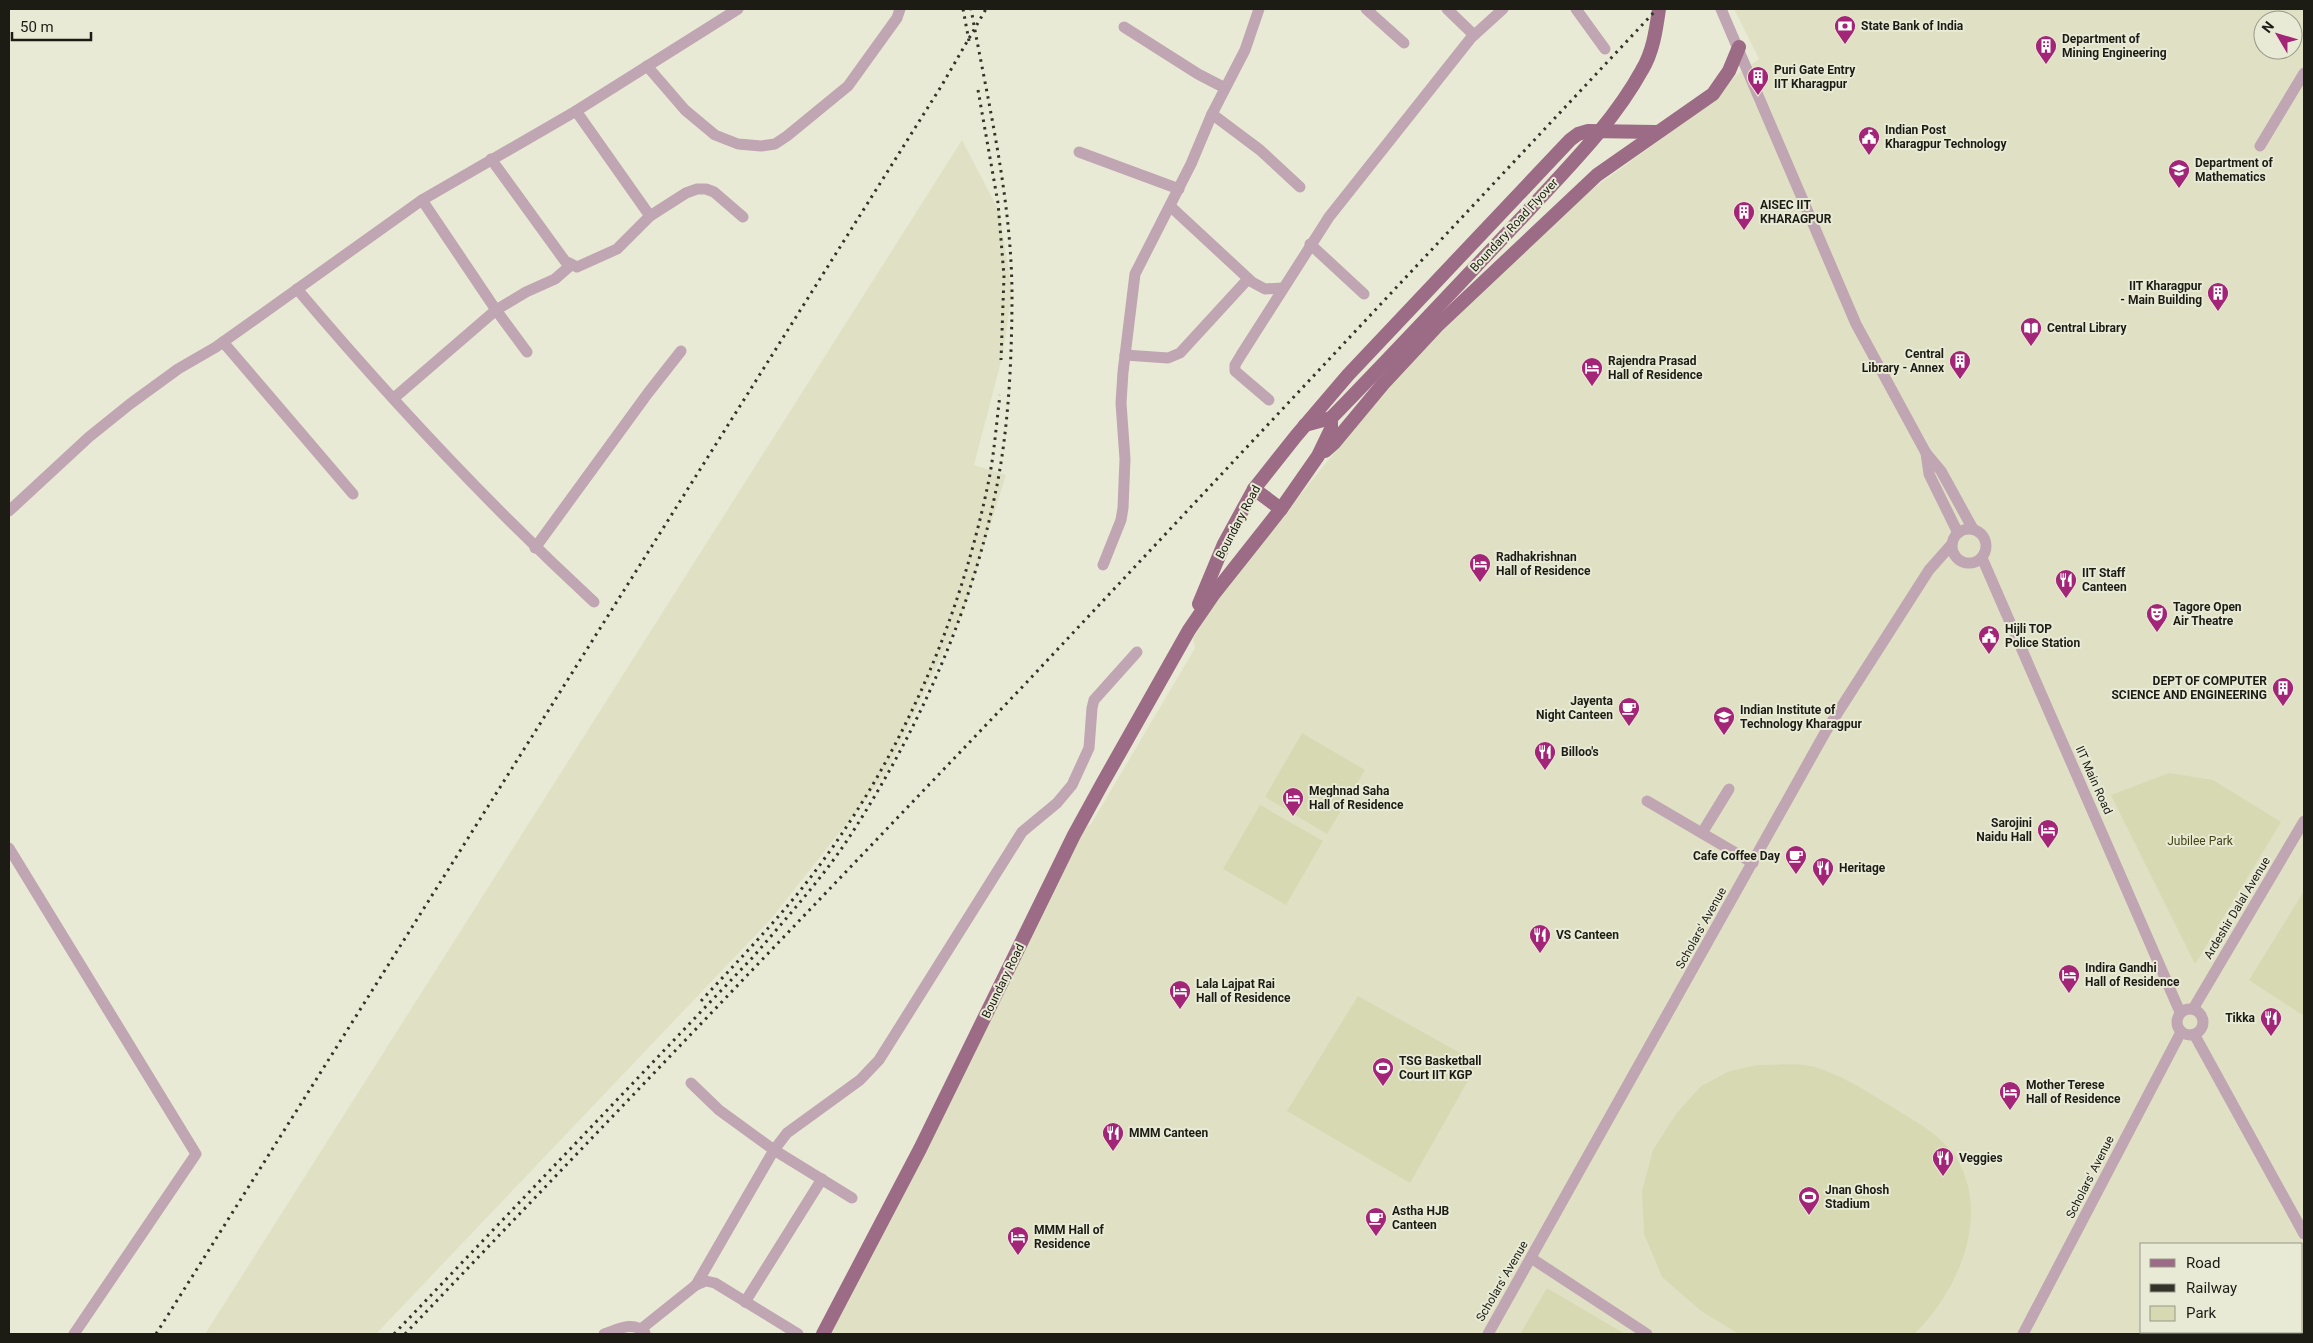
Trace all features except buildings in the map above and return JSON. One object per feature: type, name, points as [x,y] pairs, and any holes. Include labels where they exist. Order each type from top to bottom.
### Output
[{"type":"main road","name":"Boundary Road Flyover","points":[[1318,456],[1331,429],[1335,415],[1455,289],[1596,136],[1623,101],[1643,69],[1655,35],[1658,9]]},
{"type":"main road","points":[[1318,456],[1334,443],[1383,384],[1437,326],[1597,175],[1713,94],[1730,72],[1739,47]]},
{"type":"main road","name":"Boundary Road","points":[[1189,630],[1224,544],[1254,488],[1348,375],[1570,140],[1578,134],[1588,131],[1656,132]]},
{"type":"main road","points":[[1305,425],[1335,415]]},
{"type":"main road","name":"Boundary Road","points":[[823,1334],[920,1149],[1074,835],[1189,630],[1213,595],[1281,509],[1318,456]]},
{"type":"main road","points":[[1254,488],[1281,509]]},
{"type":"street","points":[[9,511],[89,437],[130,404],[178,369],[223,342],[422,200],[576,111],[738,9]]},
{"type":"street","points":[[647,66],[685,110],[715,135],[738,144],[762,146],[775,144],[848,86],[897,18],[900,9]]},
{"type":"street","points":[[1103,565],[1121,520],[1123,508],[1125,459],[1122,403],[1125,355],[1137,267],[1170,206],[1212,114],[1246,50],[1259,9]]},
{"type":"street","points":[[1366,9],[1404,42]]},
{"type":"street","points":[[1447,9],[1474,35]]},
{"type":"street","points":[[1269,400],[1239,376],[1235,371],[1235,365],[1310,244],[1365,171],[1474,35],[1503,9]]},
{"type":"street","points":[[1576,9],[1605,48]]},
{"type":"street","points":[[1721,9],[1739,47],[1856,324],[1926,453],[1942,471],[1973,529],[1981,534],[1986,543],[1982,558],[1973,563],[1962,562],[1954,555],[1952,544],[1958,533],[1973,529]]},
{"type":"street","points":[[1124,27],[1198,74],[1225,88]]},
{"type":"street","points":[[2260,146],[2304,73]]},
{"type":"street","points":[[576,111],[650,216]]},
{"type":"street","points":[[1212,114],[1260,150],[1300,187]]},
{"type":"street","points":[[1079,152],[1179,188]]},
{"type":"street","points":[[491,159],[566,261],[578,267],[586,265],[617,249],[650,216],[686,192],[706,189],[714,192],[744,217]]},
{"type":"street","points":[[422,200],[496,310],[527,352]]},
{"type":"street","points":[[1170,206],[1248,279],[1265,289],[1283,288]]},
{"type":"street","points":[[1310,244],[1364,294]]},
{"type":"street","points":[[394,398],[496,310],[526,292],[555,279],[571,265]]},
{"type":"street","points":[[1125,355],[1168,358],[1180,353],[1248,279]]},
{"type":"street","points":[[297,289],[352,354],[478,491],[535,548],[594,602]]},
{"type":"street","points":[[223,342],[353,494]]},
{"type":"street","points":[[535,548],[648,393],[681,351]]},
{"type":"street","points":[[1926,453],[1929,474],[1958,533]]},
{"type":"street","name":"Scholars' Avenue","points":[[1488,1334],[1826,731],[1930,570],[1952,544]]},
{"type":"street","name":"IIT Main Road","points":[[1982,558],[2180,1012]]},
{"type":"street","points":[[604,1334],[627,1326],[644,1332],[696,1285],[774,1150],[788,1133],[860,1080],[879,1060],[1022,832],[1057,803],[1068,790],[1089,748],[1094,700],[1137,652]]},
{"type":"street","points":[[1702,833],[1729,789]]},
{"type":"street","points":[[1647,801],[1752,863]]},
{"type":"street","name":"Ardeshir Dalal Avenue","points":[[2193,1009],[2304,822]]},
{"type":"street","points":[[9,848],[196,1154],[74,1334]]},
{"type":"street","points":[[2186,1008],[2200,1013],[2203,1021],[2201,1029],[2194,1034],[2187,1035],[2181,1032],[2176,1020],[2180,1012],[2186,1008]]},
{"type":"street","name":"Scholars' Avenue","points":[[2023,1334],[2181,1032]]},
{"type":"street","points":[[2194,1034],[2304,1234]]},
{"type":"street","points":[[692,1083],[719,1110],[774,1150],[852,1198]]},
{"type":"street","points":[[745,1302],[822,1179]]},
{"type":"street","points":[[1531,1258],[1647,1334]]},
{"type":"street","points":[[696,1285],[706,1282],[715,1283],[798,1334]]},
{"type":"shaded area","name":"Indian Institute of Technology Kharagpur","points":[[1734,9],[2304,9],[2304,1334],[829,1334],[959,1084],[1084,828],[1091,824],[1195,648],[1193,638],[1224,588],[1397,376],[1509,264],[1580,198],[1693,116],[1738,74],[1759,59]]},
{"type":"shaded area","points":[[962,140],[999,211],[1012,290],[1003,354],[974,465],[1006,475],[965,607],[885,775],[771,919],[376,1334],[205,1334]]},
{"type":"green space","points":[[1302,733],[1365,770],[1327,834],[1265,797]]},
{"type":"green space","name":"Jubilee Park","points":[[2169,773],[2213,780],[2281,822],[2195,964],[2111,795]]},
{"type":"green space","points":[[1260,805],[1323,841],[1286,905],[1223,869]]},
{"type":"green space","points":[[2304,891],[2304,1016],[2249,980]]},
{"type":"green space","name":"TSG Basketball Court IIT KGP","points":[[1358,996],[1478,1063],[1410,1183],[1287,1111]]},
{"type":"green space","name":"Jnan Ghosh Stadium","points":[[1790,1064],[1810,1066],[1830,1072],[1871,1094],[1926,1128],[1951,1150],[1957,1159],[1967,1181],[1971,1204],[1970,1228],[1965,1252],[1956,1275],[1944,1297],[1930,1317],[1914,1334],[1739,1334],[1701,1311],[1662,1277],[1644,1234],[1642,1191],[1653,1150],[1676,1114],[1701,1086],[1730,1071],[1757,1065]]},
{"type":"green space","points":[[1547,1288],[1625,1334],[1520,1334]]},
{"type":"railway","points":[[963,9],[969,41]]},
{"type":"railway","points":[[394,1334],[754,956],[804,898],[839,852],[875,796],[898,755],[939,670],[957,626],[972,581],[996,490],[1007,417],[1010,366],[1012,292],[1008,221],[971,9]]},
{"type":"railway","points":[[156,1334],[942,85],[986,9]]},
{"type":"railway","points":[[405,1334],[1027,682],[1657,9]]},
{"type":"railway","points":[[978,90],[998,203],[1004,276],[1001,360]]},
{"type":"railway","points":[[701,1001],[799,892],[833,847],[891,752],[916,701],[958,597],[974,543],[989,477],[1000,395]]},
{"type":"place","name":"State Bank of India","points":[[1845,45]]},
{"type":"place","name":"Department of Mining Engineering","points":[[2046,65]]},
{"type":"place","name":"Puri Gate Entry IIT Kharagpur","points":[[1758,96]]},
{"type":"place","name":"Indian Post Kharagpur Technology","points":[[1869,156]]},
{"type":"place","name":"Department of Mathematics","points":[[2179,189]]},
{"type":"place","name":"AISEC IIT KHARAGPUR","points":[[1744,231]]},
{"type":"place","name":"IIT Kharagpur - Main Building","points":[[2218,312]]},
{"type":"place","name":"Central Library","points":[[2031,347]]},
{"type":"place","name":"Central Library - Annex","points":[[1960,380]]},
{"type":"place","name":"Rajendra Prasad Hall of Residence","points":[[1592,387]]},
{"type":"place","name":"Radhakrishnan Hall of Residence","points":[[1480,583]]},
{"type":"place","name":"IIT Staff Canteen","points":[[2066,599]]},
{"type":"place","name":"Tagore Open Air Theatre","points":[[2157,633]]},
{"type":"place","name":"Hijli TOP Police Station","points":[[1989,655]]},
{"type":"place","name":"DEPT OF COMPUTER SCIENCE AND ENGINEERING","points":[[2283,707]]},
{"type":"place","name":"Jayenta Night Canteen","points":[[1629,727]]},
{"type":"place","name":"Indian Institute of Technology Kharagpur","points":[[1724,736]]},
{"type":"place","name":"Billoo's","points":[[1545,771]]},
{"type":"place","name":"Meghnad Saha Hall of Residence","points":[[1293,817]]},
{"type":"place","name":"Sarojini Naidu Hall","points":[[2048,849]]},
{"type":"place","name":"Cafe Coffee Day","points":[[1796,875]]},
{"type":"place","name":"Heritage","points":[[1823,887]]},
{"type":"place","name":"VS Canteen","points":[[1540,954]]},
{"type":"place","name":"Indira Gandhi Hall of Residence","points":[[2069,994]]},
{"type":"place","name":"Lala Lajpat Rai Hall of Residence","points":[[1180,1010]]},
{"type":"place","name":"Tikka","points":[[2271,1037]]},
{"type":"place","name":"TSG Basketball Court IIT KGP","points":[[1383,1087]]},
{"type":"place","name":"Mother Terese Hall of Residence","points":[[2010,1111]]},
{"type":"place","name":"MMM Canteen","points":[[1113,1152]]},
{"type":"place","name":"Veggies","points":[[1943,1177]]},
{"type":"place","name":"Jnan Ghosh Stadium","points":[[1809,1216]]},
{"type":"place","name":"Astha HJB Canteen","points":[[1376,1237]]},
{"type":"place","name":"MMM Hall of Residence","points":[[1018,1256]]}]
